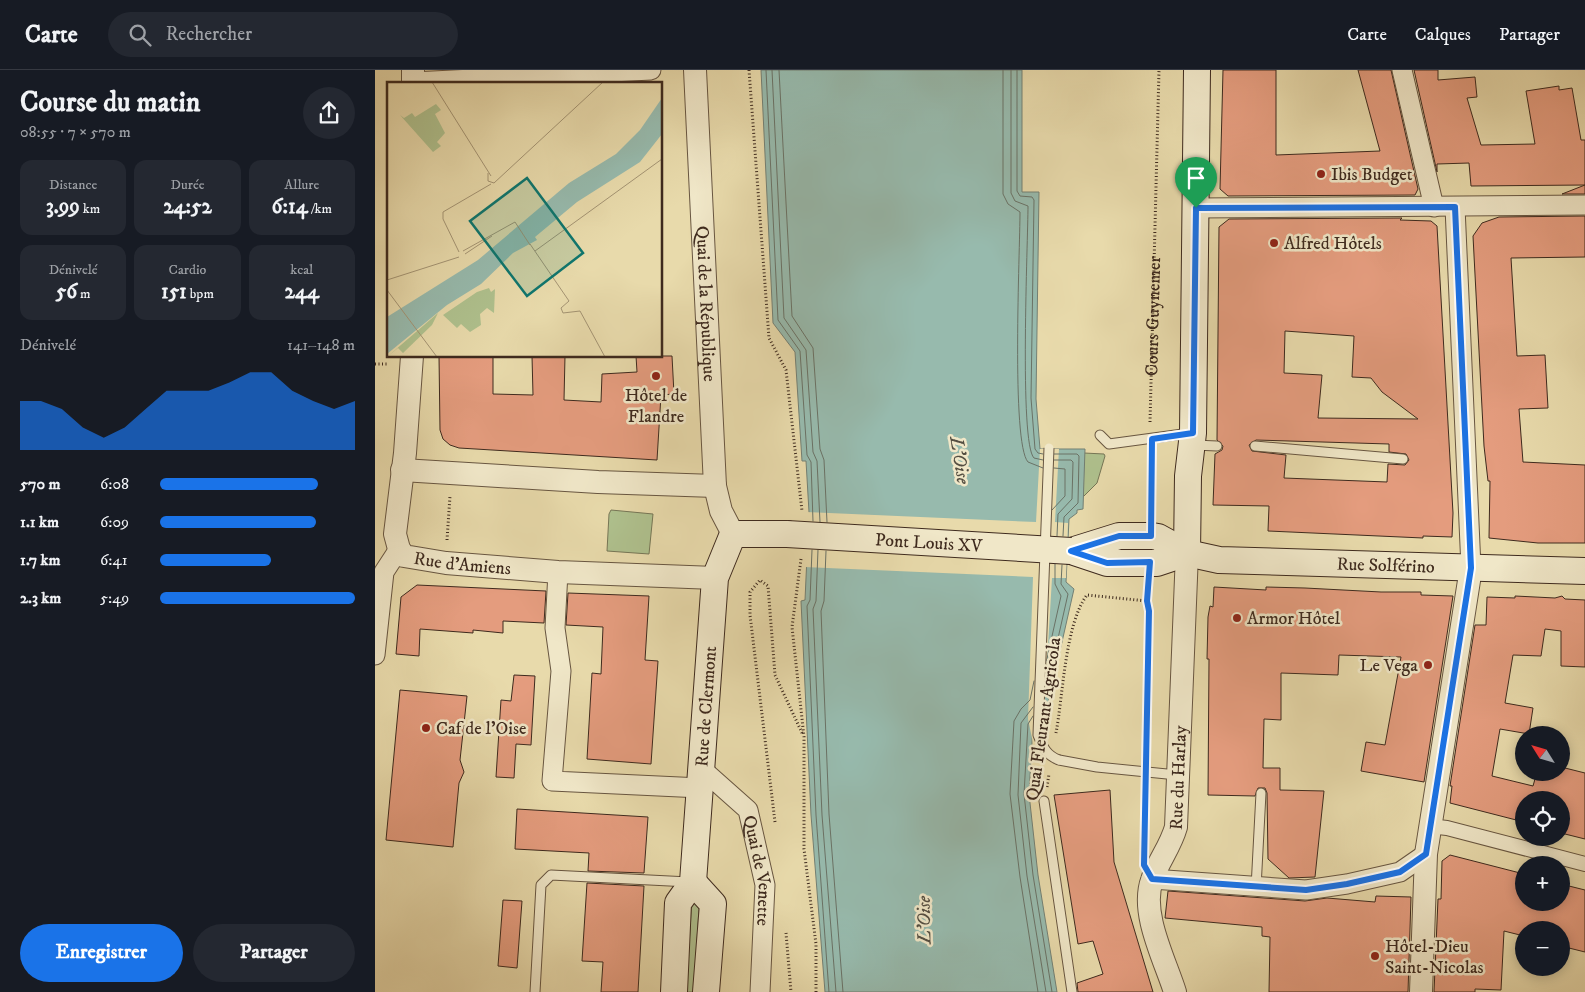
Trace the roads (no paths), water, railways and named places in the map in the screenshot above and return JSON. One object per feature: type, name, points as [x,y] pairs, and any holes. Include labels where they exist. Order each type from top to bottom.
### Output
[{"type":"main road","points":[[1071,551],[1107,563],[1150,562],[1157,564],[1187,553],[1188,476],[1192,439],[1197,70]]},
{"type":"main road","name":"Pont Louis XV","points":[[733,534],[787,534],[1071,551]]},
{"type":"main road","name":"Rue de Clermont","points":[[693,882],[702,779],[715,578],[733,534]]},
{"type":"main road","name":"Rue Solférino","points":[[1071,551],[1119,536],[1151,536],[1158,537],[1187,553],[1219,560],[1585,571]]},
{"type":"main road","points":[[674,992],[678,903],[693,882],[713,904],[706,992]]},
{"type":"street","points":[[413,79],[651,70]]},
{"type":"street","name":"Quai de la République","points":[[695,70],[715,486],[721,511],[733,534]]},
{"type":"street","points":[[1402,70],[1434,207]]},
{"type":"street","points":[[1196,208],[1585,205]]},
{"type":"street","points":[[1421,992],[1426,854],[1429,826],[1471,568],[1455,207]]},
{"type":"street","name":"Rue d'Amiens","points":[[412,358],[395,534],[399,549],[404,556],[417,560],[558,572],[715,578]]},
{"type":"street","points":[[402,470],[715,486]]},
{"type":"street","points":[[375,655],[384,572],[399,549]]},
{"type":"street","name":"Rue du Harlay","points":[[1175,992],[1148,910],[1152,879],[1171,844],[1176,827],[1187,553]]},
{"type":"street","points":[[558,572],[555,628],[561,671],[552,781],[702,779]]},
{"type":"street","name":"Quai de Venette","points":[[702,779],[748,810],[765,885],[760,992]]},
{"type":"street","points":[[1429,826],[1447,828],[1585,864]]},
{"type":"street","points":[[1152,879],[1256,888],[1306,890],[1347,884],[1400,872],[1426,854]]},
{"type":"lane","points":[[1100,436],[1109,444],[1152,439],[1192,439],[1217,446]]},
{"type":"lane","points":[[1255,446],[1403,459]]},
{"type":"lane","points":[[1049,448],[1038,735],[1043,748],[1055,762],[1178,775]]},
{"type":"lane","points":[[1256,888],[1261,793]]},
{"type":"lane","name":"Quai Fleurant Agricola","points":[[1045,801],[1072,992]]},
{"type":"lane","points":[[535,992],[541,885],[551,875],[693,882]]},
{"type":"water","name":"L'Oise","points":[[761,70],[1022,70],[1022,192],[1039,192],[1036,399],[1040,449],[1085,449],[1083,509],[1077,510],[1077,513],[1069,519],[1066,582],[1074,589],[1045,717],[1033,725],[1029,794],[1038,875],[1057,992],[825,992],[811,815],[801,601],[805,600],[809,512],[806,461],[802,461],[795,352],[773,323]]},
{"type":"place","name":"Ibis Budget","points":[[1321,174]]},
{"type":"place","name":"Alfred Hôtels","points":[[1274,243]]},
{"type":"place","name":"Hôtel de Flandre","points":[[656,376]]},
{"type":"place","name":"Armor Hôtel","points":[[1237,618]]},
{"type":"place","name":"Le Vega","points":[[1428,665]]},
{"type":"place","name":"Caf de l'Oise","points":[[426,728]]},
{"type":"place","name":"Hôtel-Dieu Saint-Nicolas","points":[[1375,956]]}]
